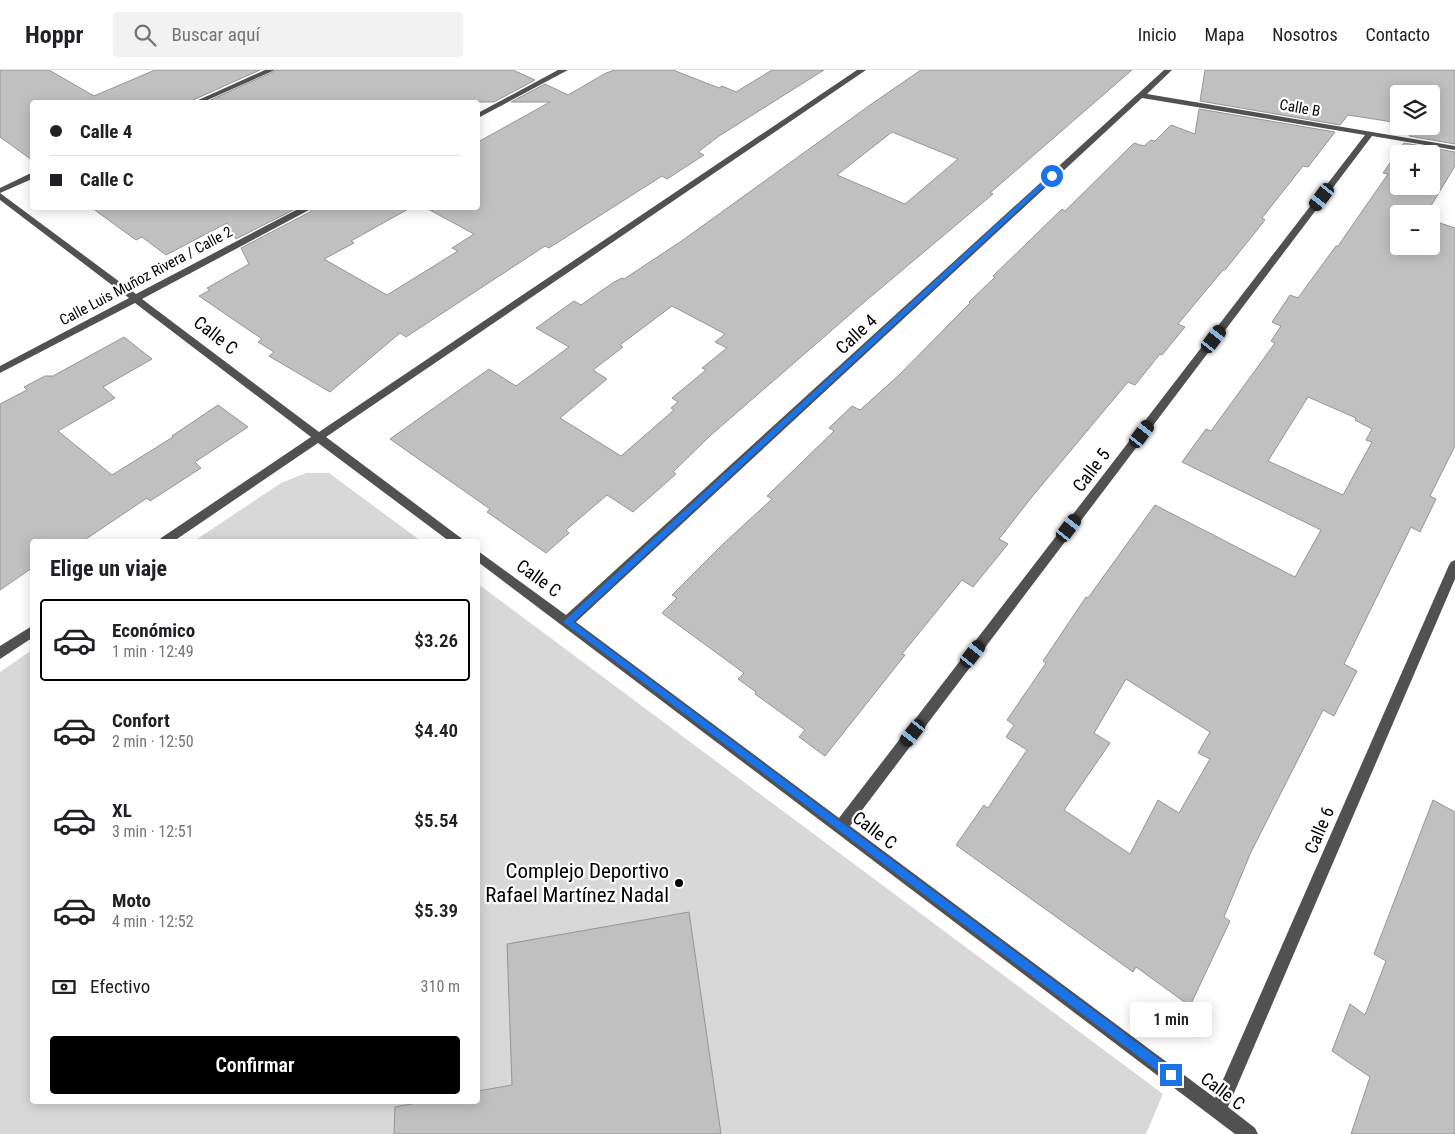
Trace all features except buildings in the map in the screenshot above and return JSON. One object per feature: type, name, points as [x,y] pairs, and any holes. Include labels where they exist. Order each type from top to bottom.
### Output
[{"type":"street","points":[[203,100],[271,70]]},
{"type":"street","points":[[480,115],[564,70]]},
{"type":"street","points":[[169,539],[862,70]]},
{"type":"street","name":"Calle 4","points":[[567,622],[1168,70]]},
{"type":"street","name":"Calle B","points":[[1140,95],[1455,148]]},
{"type":"street","name":"Calle 5","points":[[840,828],[1370,134]]},
{"type":"street","points":[[0,191],[30,177]]},
{"type":"street","name":"Calle C","points":[[0,196],[136,297],[318,438],[454,539]]},
{"type":"street","name":"Calle Luis Muñoz Rivera / Calle 2","points":[[0,370],[302,210]]},
{"type":"street","name":"Calle C","points":[[480,557],[1250,1134]]},
{"type":"street","name":"Calle 6","points":[[1218,1110],[1455,565]]},
{"type":"street","points":[[0,653],[30,632]]},
{"type":"shaded area","points":[[306,473],[329,473],[418,539],[197,539],[281,483]]},
{"type":"shaded area","name":"Complejo Deportivo Rafael Martínez Nadal","points":[[480,585],[1163,1094],[1146,1134],[0,1134],[0,672],[30,651],[30,1104],[480,1104]]},
{"type":"place","name":"Complejo Deportivo Rafael Martínez Nadal","points":[[679,883]]},
{"type":"route","points":[[1052,176],[567,622],[1171,1075]]}]
